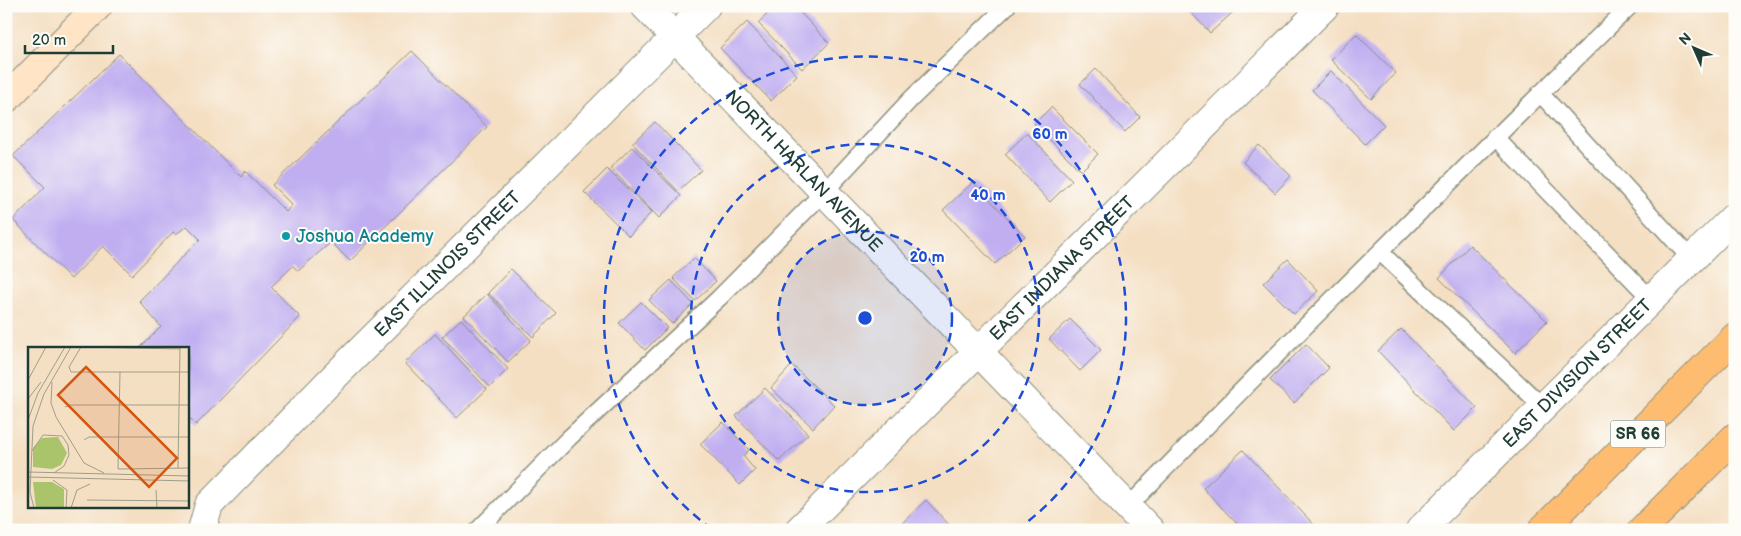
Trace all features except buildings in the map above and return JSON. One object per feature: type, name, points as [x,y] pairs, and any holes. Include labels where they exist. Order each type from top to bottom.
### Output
[{"type":"highway","name":"SR 66","points":[[1542,530],[1735,337]]},
{"type":"highway","points":[[1642,530],[1735,437]]},
{"type":"street","points":[[6,99],[98,6]]},
{"type":"street","name":"NORTH HARLAN AVENUE","points":[[645,6],[1150,530]]},
{"type":"street","name":"EAST ILLINOIS STREET","points":[[202,530],[209,505],[332,379],[706,6]]},
{"type":"street","name":"EAST INDIANA STREET","points":[[799,530],[1325,6]]},
{"type":"street","name":"EAST DIVISION STREET","points":[[1420,530],[1735,216]]},
{"type":"lane","points":[[478,530],[569,438],[719,298],[824,192],[911,99],[1007,6]]},
{"type":"lane","points":[[1128,507],[1292,338],[1630,6]]},
{"type":"lane","points":[[1540,93],[1691,259]]},
{"type":"lane","points":[[1495,137],[1651,299]]},
{"type":"lane","points":[[1380,252],[1543,407]]},
{"type":"place","name":"Joshua Academy","points":[[286,236]]}]
